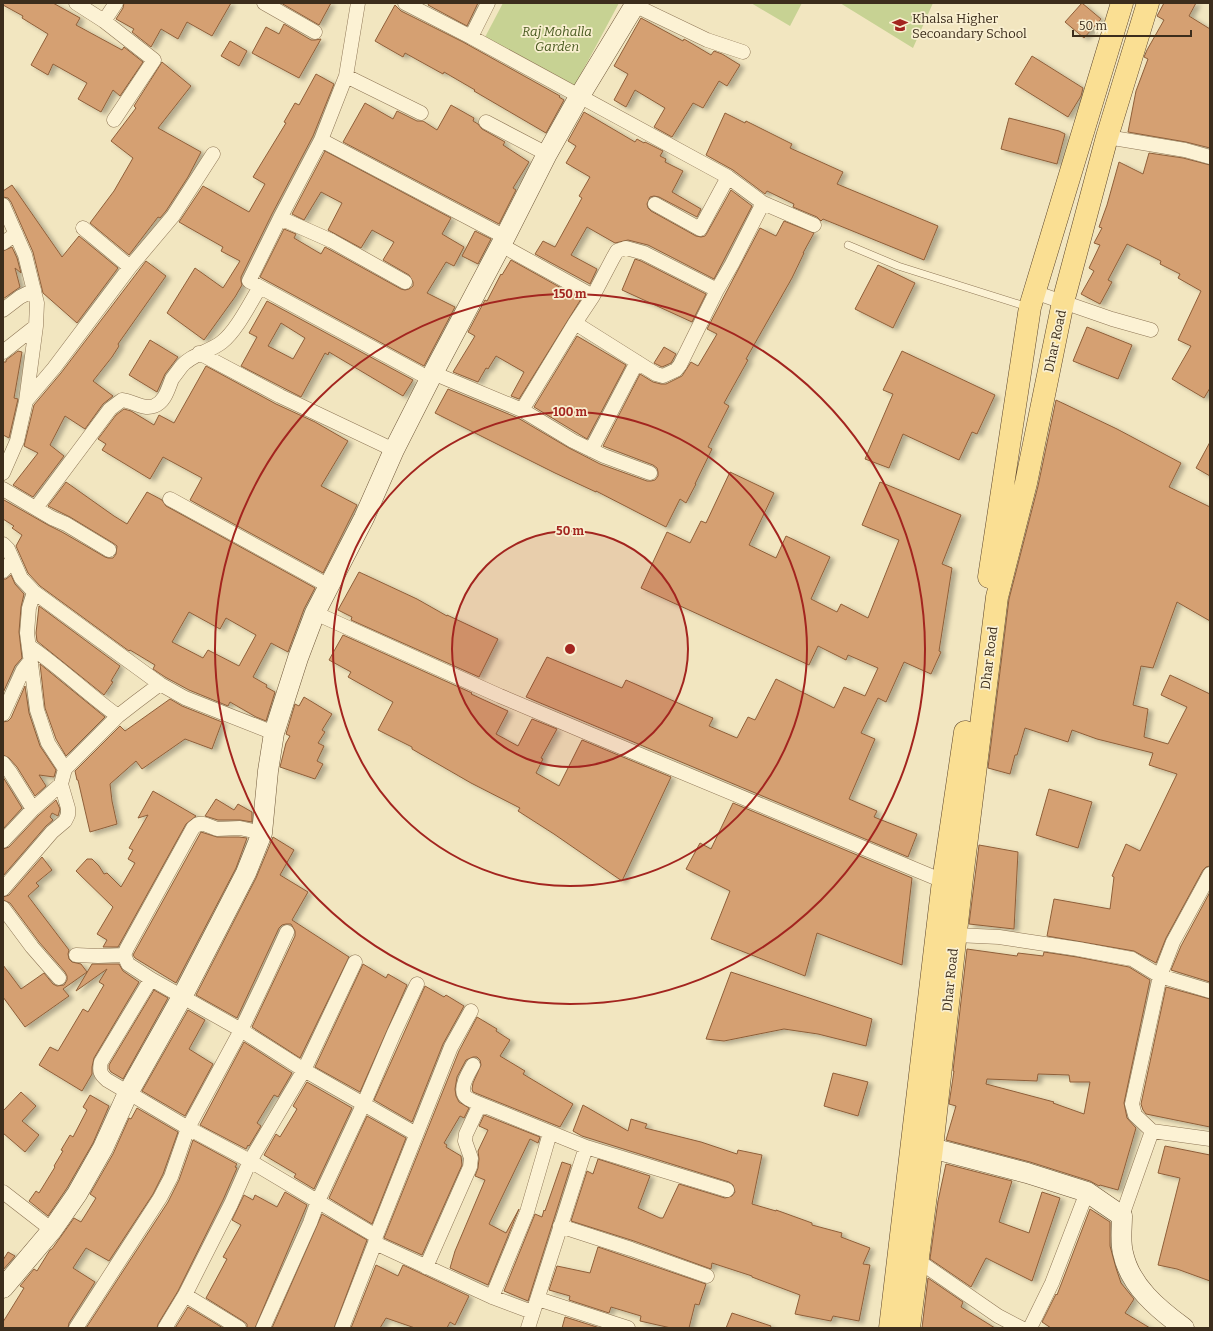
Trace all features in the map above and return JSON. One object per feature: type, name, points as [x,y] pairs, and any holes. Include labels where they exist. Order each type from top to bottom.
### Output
[{"type":"main road","name":"Dhar Road","points":[[909,1328],[917,1260],[922,1145],[942,881],[1032,300],[1085,130],[1122,3]]},
{"type":"main road","name":"Dhar Road","points":[[890,1328],[922,1145],[955,935],[997,597],[1026,483],[1063,302],[1107,136],[1148,3]]},
{"type":"street","points":[[76,3],[104,21],[154,60],[114,120]]},
{"type":"street","points":[[104,21],[116,3]]},
{"type":"street","points":[[264,3],[315,32]]},
{"type":"street","points":[[358,3],[346,76],[321,140],[249,281],[431,376],[522,410],[573,441],[591,450],[650,473]]},
{"type":"street","points":[[405,3],[728,177],[764,203],[814,225]]},
{"type":"street","points":[[471,38],[488,3]]},
{"type":"street","points":[[3,1288],[66,1212],[81,1187],[103,1148],[128,1093],[182,997],[246,873],[262,833],[268,771],[274,733],[298,658],[315,613],[364,518],[394,450],[431,376],[503,241],[547,154],[579,98],[636,4],[707,40],[743,52]]},
{"type":"street","points":[[346,76],[421,113]]},
{"type":"street","points":[[486,122],[547,154]]},
{"type":"street","points":[[1107,136],[1185,150],[1210,157]]},
{"type":"street","points":[[321,140],[503,241],[593,296]]},
{"type":"street","points":[[26,401],[54,368],[130,267],[173,216],[214,154]]},
{"type":"street","points":[[655,204],[700,229],[728,177]]},
{"type":"street","points":[[575,323],[656,374],[663,376],[676,370],[680,365],[717,290],[764,203]]},
{"type":"street","points":[[3,205],[25,255],[37,303],[36,326],[26,401],[17,440],[3,473]]},
{"type":"street","points":[[280,218],[332,242],[405,282]]},
{"type":"street","points":[[82,228],[130,267]]},
{"type":"street","points":[[3,243],[16,234]]},
{"type":"street","points":[[522,410],[593,296],[617,251],[626,248],[644,253],[717,290]]},
{"type":"street","points":[[36,508],[116,403],[122,400],[129,400],[148,408],[156,405],[163,399],[173,377],[185,362],[199,353],[214,348],[232,332],[260,287]]},
{"type":"street","points":[[3,310],[20,297],[34,290]]},
{"type":"street","points":[[1032,300],[1063,302],[1112,319],[1151,330]]},
{"type":"street","points":[[3,352],[36,326]]},
{"type":"street","points":[[199,353],[280,396],[394,450]]},
{"type":"street","points":[[591,450],[637,362]]},
{"type":"street","points":[[3,489],[109,550]]},
{"type":"street","points":[[170,499],[329,586]]},
{"type":"street","points":[[3,544],[8,549],[21,578],[34,592],[160,684],[185,698],[274,733]]},
{"type":"street","points":[[3,571],[13,560]]},
{"type":"street","points":[[34,592],[29,608],[27,632],[37,710],[48,743],[65,769]]},
{"type":"street","points":[[315,613],[583,732],[942,881]]},
{"type":"street","points":[[29,646],[50,661],[93,698],[118,716]]},
{"type":"street","points":[[3,714],[23,670],[30,661]]},
{"type":"street","points":[[3,889],[52,832],[65,821],[68,815],[68,808],[61,784],[65,769],[118,716],[160,684]]},
{"type":"street","points":[[3,763],[33,809]]},
{"type":"street","points":[[3,841],[33,809],[61,784]]},
{"type":"street","points":[[124,955],[146,912],[195,826],[198,824],[204,824],[217,830],[240,828],[262,833]]},
{"type":"street","points":[[1210,874],[1173,942],[1160,976],[1132,1104],[1135,1115],[1152,1131],[1210,1139]]},
{"type":"street","points":[[3,908],[32,947],[59,978]]},
{"type":"street","points":[[76,1328],[160,1198],[171,1177],[188,1128],[241,1030],[287,932]]},
{"type":"street","points":[[955,935],[999,937],[1132,959],[1160,976],[1210,991]]},
{"type":"street","points":[[76,955],[124,955]]},
{"type":"street","points":[[124,955],[128,964],[151,979],[241,1030],[304,1070],[416,1134]]},
{"type":"street","points":[[165,1328],[185,1295],[231,1204],[250,1161],[304,1070],[355,962]]},
{"type":"street","points":[[151,979],[101,1062],[101,1075],[128,1093],[188,1128],[318,1200],[376,1240],[426,1267],[492,1297],[532,1312]]},
{"type":"street","points":[[263,1328],[310,1224],[318,1200],[364,1103],[417,984]]},
{"type":"street","points":[[342,1328],[451,1046],[471,1011]]},
{"type":"street","points":[[472,1065],[463,1087],[463,1091],[466,1096],[480,1104],[586,1147],[727,1190]]},
{"type":"street","points":[[426,1267],[470,1167],[471,1158],[465,1141],[466,1134],[480,1104]]},
{"type":"street","points":[[1152,1131],[1122,1216],[1122,1252],[1130,1276],[1146,1296],[1169,1317],[1184,1328]]},
{"type":"street","points":[[492,1297],[527,1212],[550,1133]]},
{"type":"street","points":[[922,1145],[1027,1173],[1087,1192],[1122,1216]]},
{"type":"street","points":[[528,1328],[586,1147]]},
{"type":"street","points":[[3,1192],[52,1230]]},
{"type":"street","points":[[1030,1328],[1052,1283],[1087,1192]]},
{"type":"street","points":[[560,1226],[631,1249],[706,1276]]},
{"type":"street","points":[[917,1260],[998,1316],[1021,1328]]},
{"type":"street","points":[[185,1295],[239,1328]]},
{"type":"street","points":[[538,1299],[628,1328]]},
{"type":"lane","points":[[848,245],[898,266],[1032,300]]},
{"type":"green space","name":"Raj Mohalla Garden","points":[[503,3],[619,3],[574,87],[483,41]]},
{"type":"green space","points":[[751,3],[802,3],[790,26]]},
{"type":"green space","name":"Khalsa Higher Secoandary School","points":[[840,3],[933,3],[913,48]]},
{"type":"building","points":[[3,3],[53,3],[80,18],[76,25],[122,50],[124,47],[143,62],[120,96],[113,90],[101,112],[78,99],[87,83],[53,64],[48,75],[31,65],[48,34],[22,18],[23,16],[3,5]]},
{"type":"building","points":[[124,3],[231,3],[212,36],[187,22],[178,39],[161,29],[151,47],[132,32],[134,29],[116,19],[123,8]]},
{"type":"building","points":[[281,3],[331,3],[319,25]]},
{"type":"building","points":[[429,3],[478,3],[467,26],[428,5]]},
{"type":"building","points":[[1082,3],[1101,19],[1084,38],[1065,22]]},
{"type":"building","points":[[1164,3],[1196,3],[1189,16],[1210,29],[1210,148],[1186,142],[1128,132],[1136,91],[1148,59],[1144,57],[1164,20],[1157,16]]},
{"type":"building","points":[[395,5],[401,11],[463,42],[560,96],[559,97],[564,100],[546,133],[444,72],[443,74],[405,53],[403,57],[375,41]]},
{"type":"building","points":[[641,18],[683,41],[684,39],[711,55],[714,51],[740,65],[727,86],[719,81],[703,108],[693,103],[672,137],[654,127],[665,108],[635,90],[626,107],[614,100],[628,74],[614,66]]},
{"type":"building","points":[[284,24],[311,40],[321,39],[299,78],[252,53],[266,27],[279,34]]},
{"type":"building","points":[[230,41],[247,51],[239,66],[221,56]]},
{"type":"building","points":[[1032,56],[1083,88],[1081,96],[1068,117],[1015,84]]},
{"type":"building","points":[[162,62],[191,86],[158,128],[201,152],[188,177],[166,211],[160,218],[158,217],[129,255],[90,223],[114,191],[133,158],[111,141],[136,108],[134,106]]},
{"type":"building","points":[[316,74],[334,84],[313,136],[241,277],[242,285],[204,340],[167,313],[195,268],[223,288],[240,261],[221,251],[223,247],[179,222],[203,186],[249,212],[265,184],[253,177],[286,123],[284,122],[295,103],[299,105]]},
{"type":"building","points":[[365,103],[393,119],[397,111],[417,121],[423,121],[437,130],[451,105],[474,118],[473,121],[482,129],[505,142],[503,145],[529,162],[513,188],[516,190],[499,224],[343,142]]},
{"type":"building","points":[[584,112],[635,142],[637,139],[663,151],[660,156],[666,159],[665,162],[683,171],[672,192],[701,209],[697,217],[659,197],[654,196],[650,197],[647,204],[651,211],[696,236],[701,237],[705,236],[707,233],[731,190],[752,206],[714,279],[648,245],[628,240],[615,243],[587,227],[571,255],[597,269],[590,284],[535,254],[543,241],[555,247],[582,198],[579,196],[590,177],[566,163],[576,146],[568,141]]},
{"type":"building","points":[[725,113],[745,123],[746,121],[792,144],[790,148],[843,172],[837,184],[938,226],[924,260],[823,219],[821,221],[817,217],[793,207],[794,204],[767,191],[765,194],[733,170],[706,155]]},
{"type":"building","points":[[1009,118],[1059,131],[1065,134],[1057,164],[1001,149]]},
{"type":"building","points":[[325,151],[451,218],[442,234],[464,247],[454,266],[446,262],[427,293],[455,307],[424,366],[260,277],[284,229],[296,234],[294,238],[321,254],[325,247],[401,289],[409,289],[413,286],[413,282],[409,275],[383,260],[394,242],[372,230],[361,248],[328,230],[342,203],[321,192],[304,220],[292,214]]},
{"type":"building","points":[[1149,153],[1183,158],[1210,165],[1210,388],[1204,398],[1172,379],[1191,346],[1178,340],[1201,291],[1178,278],[1180,274],[1160,264],[1161,261],[1127,244],[1108,280],[1112,282],[1100,304],[1081,294],[1094,271],[1089,268],[1100,245],[1094,243],[1102,228],[1099,227],[1119,162],[1143,174]]},
{"type":"building","points":[[12,185],[62,257],[79,236],[118,268],[77,323],[43,293],[33,252],[11,202],[8,198],[3,197],[3,191]]},
{"type":"building","points":[[784,221],[814,233],[792,278],[746,359],[748,360],[724,403],[729,406],[708,447],[712,449],[696,484],[686,503],[680,499],[666,527],[596,491],[555,473],[435,413],[448,389],[518,418],[569,448],[600,464],[647,481],[655,480],[658,476],[658,472],[657,468],[653,465],[603,446],[640,374],[653,382],[666,384],[682,376],[691,362],[698,366],[717,334],[707,329],[760,228],[776,236]]},
{"type":"building","points":[[475,231],[491,239],[478,264],[462,256]]},
{"type":"building","points":[[12,247],[21,273],[15,268],[20,287],[3,299],[3,251]]},
{"type":"building","points":[[635,259],[706,294],[692,322],[622,290]]},
{"type":"building","points":[[511,260],[581,299],[519,399],[511,396],[524,372],[496,356],[488,369],[486,368],[478,382],[453,372],[475,336],[468,332],[485,300],[487,301],[501,274],[502,275]]},
{"type":"building","points":[[146,261],[166,276],[118,344],[119,346],[112,357],[93,381],[113,396],[103,404],[85,429],[65,416],[50,445],[64,456],[33,497],[13,485],[38,453],[24,446],[34,405],[61,373]]},
{"type":"building","points":[[878,265],[915,283],[893,328],[855,309]]},
{"type":"building","points":[[267,301],[413,380],[403,396],[329,352],[328,355],[325,353],[301,397],[241,366],[257,337],[249,333]],"holes":[[[281,323],[305,338],[293,359],[268,346]]]},
{"type":"building","points":[[1087,327],[1132,345],[1118,379],[1073,361]]},
{"type":"building","points":[[577,336],[626,365],[587,439],[534,407]]},
{"type":"building","points":[[150,340],[178,357],[165,374],[157,392],[129,375]]},
{"type":"building","points":[[664,347],[676,354],[671,363],[662,367],[654,363]]},
{"type":"building","points":[[18,351],[22,352],[14,398],[18,399],[9,438],[3,435],[3,362],[6,362],[6,360]]},
{"type":"building","points":[[902,351],[995,395],[977,434],[972,432],[959,460],[903,434],[889,468],[865,459],[893,394],[883,390]]},
{"type":"building","points":[[206,366],[276,404],[315,422],[348,441],[321,486],[357,505],[323,573],[190,500],[202,478],[163,457],[150,479],[102,450],[106,444],[98,439],[116,415],[124,409],[131,411],[154,425],[159,415],[174,423]]},
{"type":"building","points":[[1056,400],[1117,429],[1181,463],[1169,487],[1210,507],[1210,621],[1177,602],[1153,668],[1141,666],[1133,705],[1148,709],[1144,737],[1168,744],[1187,707],[1161,695],[1170,675],[1210,694],[1210,866],[1203,870],[1166,938],[1156,963],[1134,951],[1047,936],[1054,899],[1110,909],[1114,877],[1112,876],[1126,844],[1140,851],[1177,774],[1149,765],[1153,753],[1097,739],[1072,730],[1068,742],[1025,728],[1010,774],[988,768],[1009,599],[1038,486]]},
{"type":"building","points":[[1210,442],[1210,476],[1196,468]]},
{"type":"building","points":[[730,472],[774,493],[749,545],[776,558],[786,536],[830,557],[811,599],[837,612],[841,604],[868,618],[899,540],[862,525],[880,482],[961,515],[942,564],[952,568],[939,651],[941,652],[931,674],[904,662],[886,702],[878,698],[861,733],[875,739],[849,799],[877,811],[874,817],[917,834],[908,857],[526,697],[547,657],[622,688],[626,680],[713,718],[709,726],[737,738],[748,717],[755,720],[776,679],[834,708],[844,687],[865,696],[878,668],[848,655],[846,660],[818,646],[809,665],[641,588],[667,532],[690,543],[701,521],[706,523]]},
{"type":"building","points":[[66,482],[127,524],[147,492],[162,500],[166,506],[315,588],[304,609],[288,652],[271,643],[253,677],[267,685],[266,687],[275,692],[266,721],[230,702],[228,706],[189,690],[165,677],[153,669],[155,665],[130,650],[129,651],[40,586],[28,573],[16,546],[22,535],[12,528],[14,526],[3,519],[4,500],[105,557],[113,558],[116,554],[117,546],[70,517],[48,506]],"holes":[[[189,612],[220,629],[226,618],[256,635],[239,666],[208,650],[203,658],[172,642]]]},
{"type":"building","points":[[359,572],[417,599],[447,616],[498,639],[479,677],[351,620],[352,617],[338,610]]},
{"type":"building","points":[[11,575],[15,584],[24,594],[21,607],[19,632],[22,658],[15,666],[3,693],[3,579],[6,579]]},
{"type":"building","points":[[39,606],[120,666],[111,681],[113,682],[104,695],[37,641],[36,633]]},
{"type":"building","points":[[343,635],[472,693],[471,694],[508,711],[496,734],[518,746],[532,719],[557,729],[541,758],[543,759],[536,773],[559,786],[582,740],[671,777],[622,881],[518,811],[520,808],[471,783],[412,749],[412,747],[378,730],[393,702],[348,677],[351,672],[329,660]]},
{"type":"building","points":[[40,664],[105,717],[66,756],[56,739],[45,708]]},
{"type":"building","points":[[25,686],[29,713],[40,746],[56,770],[54,777],[39,775],[46,786],[35,796],[17,767],[9,758],[3,755],[3,722],[8,721],[11,718]]},
{"type":"building","points":[[304,697],[332,714],[322,730],[325,732],[318,743],[324,746],[317,761],[323,764],[315,779],[280,767],[286,743],[290,736],[286,734],[295,704],[299,706]]},
{"type":"building","points":[[170,699],[182,706],[222,722],[212,749],[185,739],[142,769],[136,761],[110,784],[117,824],[90,832],[75,771],[120,726],[125,731]]},
{"type":"building","points":[[3,777],[22,808],[3,829]]},
{"type":"building","points":[[1049,789],[1092,802],[1078,848],[1036,835]]},
{"type":"building","points":[[153,791],[196,816],[186,824],[118,947],[103,947],[107,940],[97,934],[113,907],[76,871],[87,859],[92,859],[104,874],[107,873],[121,887],[135,863],[128,859],[133,850],[129,848],[148,815],[138,818]]},
{"type":"building","points":[[216,799],[234,810],[238,804],[252,812],[252,822],[240,820],[218,820],[205,816]]},
{"type":"building","points":[[56,800],[60,809],[58,816],[52,813],[50,817],[53,820],[46,826],[3,876],[3,849],[9,847],[39,815]]},
{"type":"building","points":[[733,803],[912,878],[902,965],[817,933],[805,976],[711,939],[730,891],[686,869],[700,843],[711,849]]},
{"type":"building","points":[[201,832],[217,837],[247,838],[236,868],[176,983],[135,958],[133,955]]},
{"type":"building","points":[[273,837],[294,850],[280,875],[308,892],[292,920],[349,957],[300,1058],[252,1027],[295,936],[295,931],[291,924],[282,925],[279,928],[237,1018],[196,995],[256,878]]},
{"type":"building","points":[[979,845],[1018,852],[1014,929],[969,924]]},
{"type":"building","points":[[42,857],[52,870],[36,883],[39,886],[28,896],[69,950],[69,959],[72,962],[81,964],[87,972],[63,989],[69,996],[25,1027],[3,997],[3,965],[21,989],[44,973],[53,984],[57,986],[64,985],[67,980],[65,972],[39,942],[10,903],[3,900],[3,897],[9,895]]},
{"type":"building","points":[[1210,892],[1210,982],[1171,970],[1181,946]]},
{"type":"building","points":[[967,949],[1017,956],[1018,953],[1043,956],[1044,952],[1077,957],[1129,967],[1150,980],[1124,1103],[1127,1118],[1136,1128],[1118,1190],[1099,1186],[1090,1181],[1030,1162],[946,1140],[956,1106],[949,1104]],"holes":[[[1038,1074],[1069,1075],[1070,1082],[1090,1082],[1084,1114],[1053,1103],[1054,1102],[986,1084],[987,1079],[1037,1081]]]},
{"type":"building","points":[[92,964],[119,964],[123,971],[139,982],[94,1058],[92,1074],[82,1091],[39,1065],[50,1047],[58,1051],[83,1009],[88,1012],[104,985],[99,982],[107,969],[76,991]]},
{"type":"building","points":[[363,964],[386,978],[388,974],[407,985],[360,1092],[315,1067]]},
{"type":"building","points":[[731,972],[872,1019],[866,1046],[818,1034],[784,1029],[724,1041],[706,1039]]},
{"type":"building","points":[[425,986],[444,997],[446,995],[464,1006],[443,1044],[412,1122],[374,1100]]},
{"type":"building","points":[[1166,987],[1210,999],[1210,1127],[1146,1114],[1141,1104]]},
{"type":"building","points":[[154,990],[168,998],[123,1079],[111,1072],[109,1065]]},
{"type":"building","points":[[188,1010],[205,1020],[189,1049],[213,1064],[185,1116],[142,1091]]},
{"type":"building","points":[[477,1017],[497,1029],[496,1031],[510,1040],[500,1056],[525,1071],[523,1074],[573,1104],[560,1127],[473,1092],[473,1083],[481,1065],[480,1060],[477,1057],[473,1057],[466,1060],[457,1077],[455,1089],[459,1102],[469,1108],[464,1118],[460,1116],[444,1143],[447,1145],[446,1147],[461,1156],[462,1165],[422,1255],[384,1238],[459,1051]]},
{"type":"building","points":[[244,1042],[292,1073],[278,1097],[274,1095],[257,1123],[261,1126],[246,1149],[200,1125]]},
{"type":"building","points":[[833,1073],[868,1082],[858,1116],[824,1106]]},
{"type":"building","points":[[307,1082],[352,1108],[314,1189],[294,1177],[296,1174],[264,1155],[276,1134],[280,1137],[297,1109],[293,1106]]},
{"type":"building","points":[[21,1092],[36,1106],[22,1121],[39,1135],[25,1152],[3,1133],[3,1111]]},
{"type":"building","points":[[90,1095],[109,1106],[93,1143],[67,1188],[48,1216],[29,1201],[36,1191],[39,1193],[55,1167],[54,1166],[63,1151],[61,1150],[70,1135],[73,1137],[87,1110],[83,1107]]},
{"type":"building","points":[[583,1105],[628,1131],[631,1119],[647,1124],[645,1128],[701,1142],[737,1154],[738,1150],[762,1155],[752,1204],[776,1210],[812,1223],[812,1225],[842,1233],[841,1237],[870,1248],[863,1264],[870,1265],[859,1321],[833,1316],[831,1321],[795,1314],[800,1295],[752,1276],[712,1263],[711,1269],[634,1241],[571,1221],[587,1171],[593,1174],[598,1159],[650,1176],[638,1208],[660,1218],[663,1218],[679,1184],[725,1198],[732,1196],[735,1192],[733,1185],[729,1182],[582,1136],[573,1131]]},
{"type":"building","points":[[137,1108],[178,1132],[163,1174],[153,1194],[109,1261],[86,1248],[73,1268],[95,1282],[69,1323],[68,1328],[3,1328],[3,1322],[24,1288],[20,1286],[34,1269],[37,1271],[50,1250],[74,1218],[81,1222],[96,1198],[90,1194],[113,1154],[129,1118],[131,1119]]},
{"type":"building","points":[[484,1115],[540,1137],[538,1143],[530,1139],[489,1224],[506,1233],[519,1209],[488,1285],[450,1268],[455,1251],[485,1180],[475,1176],[478,1168],[478,1151],[488,1130],[479,1126]]},
{"type":"building","points":[[367,1116],[406,1138],[372,1224],[329,1198]]},
{"type":"building","points":[[193,1140],[237,1164],[235,1167],[237,1168],[223,1200],[178,1291],[157,1328],[86,1328],[168,1202],[179,1180]]},
{"type":"building","points":[[1165,1146],[1210,1155],[1210,1281],[1177,1269],[1158,1265],[1180,1178],[1158,1173]]},
{"type":"building","points":[[562,1162],[571,1165],[528,1301],[504,1291],[535,1214],[542,1217],[544,1210],[545,1211]]},
{"type":"building","points":[[946,1164],[1012,1181],[999,1222],[1029,1233],[1042,1192],[1060,1198],[1032,1281],[986,1258],[971,1287],[930,1259],[938,1201]]},
{"type":"building","points":[[285,1192],[307,1205],[255,1328],[247,1328],[247,1324],[243,1321],[206,1298],[227,1259],[223,1257],[241,1225],[232,1220],[244,1195],[253,1200],[255,1195],[277,1207]]},
{"type":"building","points":[[1090,1209],[1110,1222],[1110,1246],[1116,1268],[1121,1283],[1134,1299],[1125,1313],[1150,1328],[1051,1328],[1042,1322],[1056,1294],[1057,1295]]},
{"type":"building","points":[[322,1214],[367,1240],[334,1328],[272,1328]]},
{"type":"building","points":[[598,1247],[706,1284],[699,1305],[695,1304],[689,1328],[671,1328],[640,1321],[641,1316],[611,1307],[609,1313],[569,1300],[570,1296],[549,1290],[557,1266],[590,1273]]},
{"type":"building","points":[[8,1252],[15,1256],[3,1270],[3,1260]]},
{"type":"building","points":[[376,1265],[398,1276],[403,1265],[469,1296],[455,1325],[450,1322],[447,1328],[415,1328],[386,1318],[380,1328],[351,1328]]},
{"type":"building","points":[[928,1278],[963,1302],[961,1307],[995,1328],[922,1328]]},
{"type":"building","points":[[188,1307],[223,1328],[175,1328]]},
{"type":"building","points":[[732,1313],[771,1326],[770,1328],[726,1328]]},
{"type":"building","points":[[565,1317],[600,1328],[562,1328]]},
{"type":"place","name":"Khalsa Higher Secoandary School","points":[[900,25]]}]
